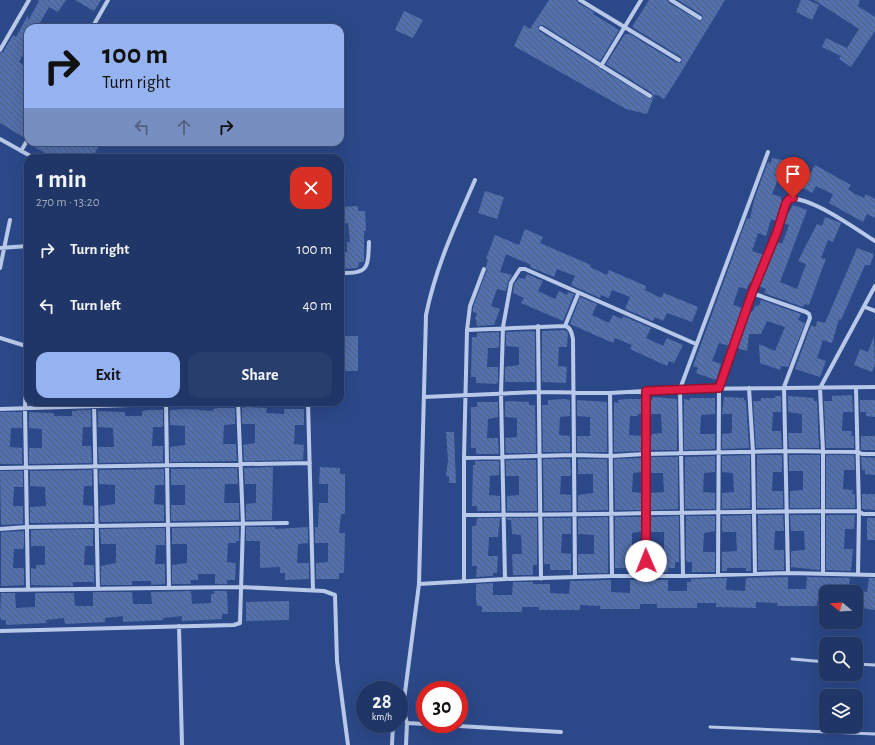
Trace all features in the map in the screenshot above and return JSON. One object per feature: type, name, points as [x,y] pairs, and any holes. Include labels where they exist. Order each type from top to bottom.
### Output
[{"type":"street","points":[[0,50],[30,0]]},
{"type":"street","points":[[94,24],[108,0]]},
{"type":"street","points":[[580,0],[679,60]]},
{"type":"street","points":[[601,66],[641,0]]},
{"type":"street","points":[[671,0],[700,18]]},
{"type":"street","points":[[541,28],[650,96]]},
{"type":"street","points":[[0,139],[27,154]]},
{"type":"street","points":[[21,151],[24,146]]},
{"type":"street","points":[[682,576],[682,454],[680,389],[768,152]]},
{"type":"street","points":[[406,681],[419,584],[426,315],[440,259],[475,180]]},
{"type":"street","points":[[718,575],[719,388],[752,293],[777,232],[786,203],[789,199],[799,199],[823,209],[875,241]]},
{"type":"street","points":[[0,268],[2,248],[10,220]]},
{"type":"street","points":[[344,273],[359,273],[364,269],[368,260],[369,242]]},
{"type":"street","points":[[2,248],[24,246]]},
{"type":"street","points":[[464,581],[464,458],[467,330],[470,306],[484,269]]},
{"type":"street","points":[[505,579],[502,394],[503,327],[511,283],[520,269],[525,269],[578,294],[696,344]]},
{"type":"street","points":[[823,573],[824,511],[820,388],[875,286]]},
{"type":"street","points":[[752,293],[809,314],[809,322],[784,387],[788,512],[788,573]]},
{"type":"street","points":[[565,326],[578,294]]},
{"type":"street","points":[[865,307],[875,311]]},
{"type":"street","points":[[467,330],[538,326],[565,326],[570,329],[573,339],[573,514],[575,577]]},
{"type":"street","points":[[538,326],[537,392],[541,579]]},
{"type":"street","points":[[0,338],[24,345]]},
{"type":"street","points":[[424,397],[572,391],[610,392],[719,388],[875,387]]},
{"type":"street","points":[[749,388],[753,452],[755,574]]},
{"type":"street","points":[[856,388],[859,511],[858,575]]},
{"type":"street","points":[[646,391],[646,576]]},
{"type":"street","points":[[610,392],[612,456],[612,576]]},
{"type":"street","points":[[25,406],[28,590]]},
{"type":"street","points":[[0,409],[66,406]]},
{"type":"street","points":[[94,406],[98,588]]},
{"type":"street","points":[[166,406],[169,588]]},
{"type":"street","points":[[0,631],[234,625],[240,623],[243,524],[239,463],[238,406]]},
{"type":"street","points":[[308,406],[313,590]]},
{"type":"street","points":[[464,458],[573,455],[612,456],[786,451],[858,452],[862,454],[875,454]]},
{"type":"street","points":[[0,468],[96,465],[168,466],[239,463],[310,463]]},
{"type":"street","points":[[464,515],[645,514],[754,510],[788,512],[859,511],[863,514],[875,514]]},
{"type":"street","points":[[0,529],[27,527],[287,523]]},
{"type":"street","points":[[419,584],[505,579],[612,576],[788,573],[875,575]]},
{"type":"street","points":[[0,590],[241,587],[324,591],[334,596],[337,661],[348,745]]},
{"type":"street","points":[[179,626],[182,745]]},
{"type":"street","points":[[408,723],[561,732]]},
{"type":"street","points":[[392,745],[393,733]]},
{"type":"street","points":[[406,745],[407,733]]},
{"type":"lane","points":[[792,659],[819,661]]},
{"type":"lane","points":[[863,664],[875,665]]},
{"type":"lane","points":[[710,727],[875,734]]},
{"type":"building","points":[[37,0],[66,0],[58,12],[49,7],[39,24],[24,24],[24,53],[19,62],[24,65],[23,137],[0,123],[0,53],[3,52],[13,35],[16,37],[28,15],[28,21],[39,1]]},
{"type":"building","points":[[75,0],[101,0],[94,11]]},
{"type":"building","points":[[549,0],[577,0],[578,3],[594,12],[593,14],[619,30],[600,61],[543,25],[538,26],[539,31],[650,99],[653,97],[652,93],[606,64],[625,34],[627,35],[628,33],[677,63],[682,62],[681,57],[632,27],[649,0],[668,0],[669,3],[700,21],[703,19],[702,15],[678,0],[725,0],[664,99],[655,94],[647,114],[626,109],[514,46],[524,25],[530,29]]},
{"type":"building","points":[[801,0],[808,0],[819,5],[812,20],[796,12]]},
{"type":"building","points":[[814,0],[860,0],[858,6],[875,17],[875,31],[851,67],[839,59],[841,56],[822,47],[826,38],[847,48],[859,29]]},
{"type":"building","points":[[404,11],[423,20],[413,38],[395,30]]},
{"type":"building","points":[[33,146],[99,146],[94,154],[47,154]]},
{"type":"building","points":[[772,158],[799,163],[793,181],[779,177],[772,194],[781,197],[781,200],[783,201],[777,221],[771,219],[766,236],[758,233],[752,251],[764,255],[752,284],[749,283],[747,289],[739,287],[733,305],[743,308],[730,346],[719,343],[712,361],[721,364],[716,380],[696,373],[698,368],[693,366],[747,218],[750,219],[754,200],[768,162],[771,163]]},
{"type":"building","points":[[815,165],[851,185],[848,189],[855,194],[864,198],[866,194],[875,199],[875,218],[867,214],[863,222],[829,203],[833,194],[816,186],[812,193],[803,188]]},
{"type":"building","points":[[485,191],[504,197],[497,219],[478,213]]},
{"type":"building","points":[[793,205],[807,210],[780,282],[797,289],[806,264],[798,261],[817,224],[822,226],[825,217],[841,223],[833,242],[828,240],[821,258],[826,259],[809,305],[805,304],[803,307],[764,293],[766,289],[759,286],[777,242],[782,244],[789,225],[783,223],[787,211],[789,212]]},
{"type":"building","points":[[358,206],[358,211],[365,211],[366,231],[364,231],[364,262],[359,262],[358,268],[344,269],[344,252],[347,252],[347,242],[350,242],[348,223],[344,224],[344,207]]},
{"type":"building","points":[[525,229],[543,237],[540,243],[591,265],[590,267],[607,275],[609,270],[646,286],[645,290],[661,298],[664,293],[698,307],[692,322],[667,313],[663,321],[655,317],[653,321],[625,309],[630,297],[612,290],[609,298],[601,295],[600,298],[571,285],[575,276],[557,269],[554,277],[530,267],[531,265],[506,254],[500,272],[512,275],[508,282],[506,291],[497,289],[491,306],[500,309],[494,325],[477,326],[475,319],[477,313],[473,312],[473,307],[487,270],[486,266],[488,260],[486,259],[495,235],[519,245]]},
{"type":"building","points":[[857,248],[874,254],[870,265],[865,265],[841,320],[839,319],[832,343],[823,340],[817,358],[826,361],[820,377],[795,369],[811,325],[816,327],[817,321],[825,323]]},
{"type":"building","points":[[527,274],[543,281],[538,291],[555,299],[559,291],[567,295],[568,292],[574,294],[563,321],[521,303],[524,298],[513,293],[514,284],[519,278],[525,279]]},
{"type":"building","points":[[580,297],[597,304],[592,315],[609,323],[613,315],[622,319],[623,316],[651,328],[646,338],[663,346],[667,338],[683,345],[674,363],[669,361],[667,366],[630,349],[632,345],[615,338],[613,343],[570,324]]},
{"type":"building","points":[[761,300],[801,314],[798,320],[805,323],[788,367],[781,366],[780,370],[760,363],[759,344],[775,351],[785,327],[767,321],[761,334],[749,334],[747,351],[737,348],[750,311],[752,312],[756,305],[759,306]]},
{"type":"building","points":[[565,330],[568,332],[567,347],[559,347],[558,366],[567,367],[566,383],[542,382],[542,331]]},
{"type":"building","points":[[499,332],[499,346],[497,348],[488,348],[487,367],[498,367],[498,382],[496,384],[476,383],[476,377],[471,377],[472,337],[477,337],[477,333]]},
{"type":"building","points":[[506,332],[535,332],[535,382],[505,382],[505,367],[519,365],[519,347],[506,346]]},
{"type":"building","points":[[344,336],[358,336],[358,371],[344,371]]},
{"type":"building","points":[[874,336],[875,365],[872,372],[854,365],[860,349],[868,352]]},
{"type":"building","points":[[852,395],[853,412],[843,412],[842,431],[852,431],[851,436],[854,436],[854,448],[826,448],[824,401],[832,401],[832,396]]},
{"type":"building","points":[[775,396],[781,396],[781,412],[773,412],[772,431],[781,431],[782,448],[756,448],[753,401],[761,401],[761,398],[775,398]]},
{"type":"building","points":[[788,396],[814,398],[814,401],[817,401],[819,448],[789,448],[788,433],[802,433],[802,414],[788,412]]},
{"type":"building","points":[[653,397],[677,399],[677,450],[650,450],[650,436],[652,436],[652,434],[662,433],[661,414],[650,414],[650,399],[653,399]]},
{"type":"building","points":[[724,397],[744,398],[746,401],[749,448],[722,449],[722,434],[732,433],[732,414],[722,414]]},
{"type":"building","points":[[690,398],[715,398],[715,414],[701,415],[700,434],[715,434],[715,449],[684,450],[684,399],[690,400]]},
{"type":"building","points":[[642,399],[642,414],[638,414],[638,416],[630,416],[629,435],[642,436],[642,451],[614,452],[614,402],[618,403],[618,400]]},
{"type":"building","points":[[548,400],[570,400],[570,416],[560,417],[559,435],[570,436],[570,452],[543,452],[542,405],[548,405]]},
{"type":"building","points":[[577,400],[607,402],[607,452],[577,452],[577,436],[590,436],[590,417],[577,416]]},
{"type":"building","points":[[860,400],[875,400],[875,417],[866,416],[866,412],[860,412]]},
{"type":"building","points":[[477,402],[498,402],[498,417],[488,419],[487,438],[498,438],[499,454],[476,454],[476,448],[471,448],[471,407],[477,407]]},
{"type":"building","points":[[505,402],[529,402],[529,405],[535,405],[536,453],[506,453],[505,438],[517,437],[517,418],[505,417]]},
{"type":"building","points":[[235,408],[235,424],[224,425],[223,444],[236,444],[237,461],[170,462],[170,447],[185,445],[185,426],[170,425],[170,410],[188,409],[213,411],[213,409]]},
{"type":"building","points":[[242,408],[267,408],[266,413],[284,414],[284,409],[304,409],[304,425],[295,425],[294,444],[304,445],[303,460],[244,461],[243,445],[255,443],[255,424],[242,424]]},
{"type":"building","points":[[91,410],[91,427],[83,427],[82,446],[91,446],[92,463],[29,464],[29,448],[42,448],[42,429],[29,428],[29,412],[54,413],[54,416],[72,416],[72,411]]},
{"type":"building","points":[[163,410],[162,427],[153,427],[152,446],[163,446],[163,462],[99,463],[98,447],[114,447],[113,428],[98,427],[98,411],[125,412],[125,416],[142,416],[142,411]]},
{"type":"building","points":[[0,412],[22,412],[22,428],[11,428],[10,447],[22,448],[22,464],[0,464]]},
{"type":"building","points":[[446,432],[454,432],[456,483],[449,483],[449,476],[446,476],[448,460]]},
{"type":"building","points":[[861,436],[875,436],[875,450],[861,450]]},
{"type":"building","points":[[750,455],[750,508],[722,509],[722,493],[734,492],[733,473],[722,472],[722,456]]},
{"type":"building","points":[[757,455],[782,455],[782,472],[773,472],[772,491],[783,491],[783,508],[757,508]]},
{"type":"building","points":[[789,455],[820,455],[820,508],[790,508],[790,491],[803,490],[803,471],[789,471]]},
{"type":"building","points":[[826,455],[854,455],[855,470],[844,470],[843,489],[853,490],[852,494],[855,494],[855,508],[826,508]]},
{"type":"building","points":[[715,456],[715,472],[704,473],[703,492],[715,493],[715,509],[685,509],[685,457]]},
{"type":"building","points":[[650,457],[678,457],[678,509],[650,510],[650,493],[664,492],[663,473],[650,473]]},
{"type":"building","points":[[861,457],[875,458],[875,475],[865,474],[865,470],[862,470]]},
{"type":"building","points":[[642,458],[642,472],[633,473],[632,492],[642,493],[642,510],[615,510],[614,459]]},
{"type":"building","points":[[543,459],[570,459],[571,474],[570,476],[561,476],[560,494],[571,495],[571,511],[544,511]]},
{"type":"building","points":[[578,459],[607,459],[608,510],[578,511],[578,495],[593,493],[593,474],[578,474]]},
{"type":"building","points":[[506,460],[536,460],[537,511],[507,511],[507,496],[519,495],[519,476],[506,476]]},
{"type":"building","points":[[475,461],[499,461],[499,475],[490,476],[489,495],[500,496],[500,511],[477,511],[477,506],[472,506],[473,465],[475,465]]},
{"type":"building","points":[[273,467],[272,520],[246,520],[246,504],[256,503],[256,484],[245,484],[244,468]]},
{"type":"building","points":[[320,467],[340,468],[340,474],[345,474],[345,514],[341,514],[339,533],[345,533],[344,573],[339,573],[339,579],[316,579],[316,563],[328,562],[328,543],[315,543],[315,527],[318,527],[319,503],[328,503],[328,484],[319,484]]},
{"type":"building","points":[[237,468],[238,484],[225,484],[224,503],[239,503],[239,520],[171,521],[171,505],[185,505],[185,485],[171,485],[171,469]]},
{"type":"building","points":[[164,469],[164,485],[155,485],[154,504],[164,505],[164,521],[100,522],[100,506],[115,504],[115,485],[99,484],[99,470]]},
{"type":"building","points":[[92,470],[92,486],[84,486],[83,505],[93,506],[93,522],[30,523],[30,507],[46,506],[45,487],[30,486],[30,471]]},
{"type":"building","points":[[0,471],[23,471],[23,487],[14,487],[13,506],[23,506],[23,524],[1,525]]},
{"type":"building","points":[[862,494],[875,494],[875,510],[862,509]]},
{"type":"building","points":[[751,515],[751,571],[746,571],[746,568],[727,568],[727,571],[722,571],[722,552],[737,551],[736,532],[722,532],[722,516]]},
{"type":"building","points":[[758,515],[783,515],[784,531],[775,531],[774,550],[784,550],[784,570],[758,570]]},
{"type":"building","points":[[790,515],[820,515],[820,570],[791,567],[791,551],[805,550],[804,531],[791,531]]},
{"type":"building","points":[[826,515],[855,515],[854,529],[845,529],[844,549],[853,549],[851,571],[826,570]]},
{"type":"building","points":[[679,516],[679,562],[675,562],[675,568],[668,568],[668,572],[650,572],[650,552],[664,551],[664,532],[650,532],[650,517]]},
{"type":"building","points":[[686,516],[715,516],[715,531],[704,533],[703,552],[715,552],[715,572],[692,572],[692,562],[686,562]]},
{"type":"building","points":[[608,517],[608,573],[578,573],[578,554],[594,554],[594,535],[578,534],[578,518]]},
{"type":"building","points":[[615,517],[642,517],[642,531],[632,533],[632,552],[642,552],[642,572],[630,572],[630,568],[615,568]]},
{"type":"building","points":[[477,518],[500,518],[498,537],[489,537],[488,556],[498,556],[497,573],[493,573],[493,576],[476,577],[477,566],[472,566],[472,526],[476,526]]},
{"type":"building","points":[[507,518],[537,518],[537,565],[533,565],[533,575],[513,575],[512,554],[522,554],[521,535],[512,534],[511,520],[507,520]]},
{"type":"building","points":[[544,518],[571,518],[571,534],[562,534],[561,553],[571,554],[571,574],[570,570],[550,570],[550,564],[544,564]]},
{"type":"building","points":[[867,518],[875,518],[875,540],[867,540]]},
{"type":"building","points":[[239,527],[239,541],[236,541],[236,543],[228,543],[227,562],[236,563],[235,580],[227,580],[227,584],[215,584],[215,574],[198,574],[198,580],[190,580],[191,584],[172,584],[172,565],[187,563],[187,544],[172,544],[172,528]]},
{"type":"building","points":[[246,527],[275,527],[275,529],[308,527],[308,543],[298,544],[297,563],[309,563],[309,579],[285,580],[285,573],[280,573],[280,567],[260,568],[260,541],[246,541]]},
{"type":"building","points":[[165,528],[165,545],[156,545],[155,564],[165,564],[165,584],[151,585],[151,581],[132,581],[132,585],[101,585],[101,566],[116,563],[116,544],[101,544],[100,529]]},
{"type":"building","points":[[93,529],[93,546],[85,546],[84,565],[94,565],[94,585],[93,582],[73,582],[73,586],[31,585],[31,568],[36,569],[36,565],[45,565],[45,546],[31,546],[31,530]]},
{"type":"building","points":[[24,531],[23,549],[14,549],[13,568],[24,568],[24,585],[1,586],[1,532]]},
{"type":"building","points":[[788,577],[788,589],[806,589],[807,577],[850,578],[849,585],[819,585],[819,601],[817,601],[817,606],[777,606],[777,603],[756,602],[756,608],[716,607],[716,603],[697,603],[697,608],[657,608],[657,604],[640,604],[640,609],[600,609],[600,606],[580,605],[580,610],[539,610],[539,607],[522,607],[522,612],[482,612],[482,606],[477,606],[476,599],[476,584],[493,583],[493,595],[512,595],[513,582],[550,584],[550,593],[569,594],[570,581],[611,580],[611,592],[630,593],[630,580],[668,580],[668,591],[687,591],[687,582],[691,582],[691,579],[727,578],[726,590],[745,591],[746,578]]},
{"type":"building","points":[[869,578],[875,578],[875,610],[863,608],[863,591],[867,592]]},
{"type":"building","points":[[191,591],[192,604],[211,603],[211,594],[214,594],[214,591],[227,591],[228,614],[222,614],[222,619],[206,620],[182,621],[182,616],[163,618],[163,620],[123,622],[123,616],[105,618],[105,622],[65,624],[64,618],[46,620],[47,623],[6,625],[6,620],[1,620],[0,615],[1,593],[15,593],[16,608],[35,607],[35,593],[74,593],[75,606],[93,606],[93,592],[132,592],[133,604],[152,604],[151,592]]},
{"type":"building","points":[[289,601],[289,620],[246,621],[246,602]]},
{"type":"route","points":[[646,561],[646,391],[719,388],[752,293],[777,232],[786,203],[789,199],[793,198]]}]
